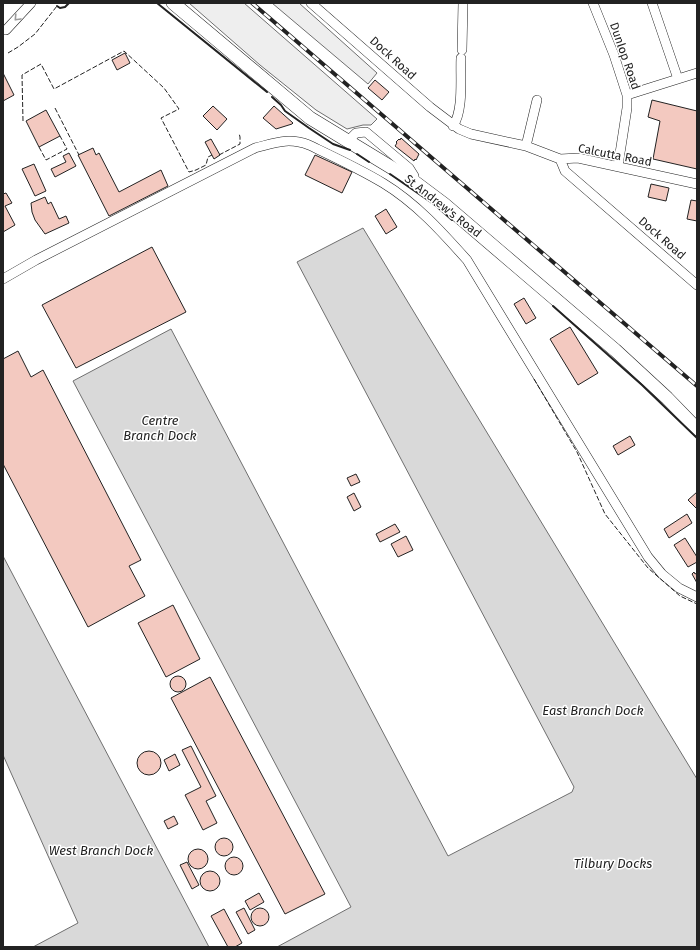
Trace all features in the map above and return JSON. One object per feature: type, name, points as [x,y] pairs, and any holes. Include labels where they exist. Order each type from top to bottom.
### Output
[{"type":"highway","name":"St Andrew's Road","points":[[173,3],[310,118],[412,180],[444,204],[615,350],[667,398],[697,429]]},
{"type":"street","points":[[3,30],[6,30],[31,3]]},
{"type":"street","name":"Dock Road","points":[[311,3],[430,108],[456,127]]},
{"type":"street","points":[[456,127],[459,111],[464,3]]},
{"type":"street","name":"Dunlop Road","points":[[593,3],[614,55],[627,95],[627,108],[618,166]]},
{"type":"street","points":[[652,3],[678,79]]},
{"type":"street","points":[[627,95],[697,73]]},
{"type":"street","points":[[526,146],[536,100]]},
{"type":"street","name":"Calcutta Road","points":[[456,127],[472,134],[526,146],[560,159],[578,158],[697,184]]},
{"type":"street","points":[[3,279],[36,260],[255,148],[289,140],[302,142],[309,145],[383,183],[398,193],[437,227],[467,260],[648,557],[662,574],[679,588],[697,597]]},
{"type":"street","name":"Dock Road","points":[[560,159],[565,171],[697,285]]},
{"type":"shaded area","points":[[189,3],[244,3],[377,119],[371,125],[363,125],[347,129],[316,110],[260,65]]},
{"type":"shaded area","points":[[272,3],[299,3],[377,73],[368,84]]},
{"type":"water","points":[[363,228],[697,779],[697,947],[277,947],[351,907],[73,381],[171,329],[448,856],[572,792],[574,787],[297,262]]},
{"type":"water","name":"West Branch Dock","points":[[3,556],[209,947],[33,947],[78,923],[3,755]]},
{"type":"building","points":[[125,53],[130,63],[117,70],[112,60]]},
{"type":"building","points":[[3,73],[14,95],[3,101]]},
{"type":"building","points":[[375,80],[389,92],[382,100],[368,88]]},
{"type":"building","points":[[652,100],[697,111],[697,169],[653,159],[660,121],[648,117]]},
{"type":"building","points":[[213,106],[227,119],[217,130],[203,116]]},
{"type":"building","points":[[274,106],[293,123],[276,129],[263,118]]},
{"type":"building","points":[[46,110],[60,136],[39,147],[26,121]]},
{"type":"building","points":[[401,138],[419,154],[416,160],[415,159],[414,161],[395,146],[397,143],[396,142]]},
{"type":"building","points":[[211,139],[220,155],[214,159],[205,142]]},
{"type":"building","points":[[93,148],[96,155],[99,153],[119,192],[161,170],[168,186],[109,216],[78,155]]},
{"type":"building","points":[[69,153],[76,166],[55,177],[51,169],[66,162],[63,156]]},
{"type":"building","points":[[315,155],[352,172],[342,193],[305,175]]},
{"type":"building","points":[[34,164],[46,191],[35,196],[22,169]]},
{"type":"building","points":[[651,184],[669,188],[666,201],[648,197]]},
{"type":"building","points":[[6,193],[12,203],[5,206],[15,225],[3,232],[3,194]]},
{"type":"building","points":[[45,197],[48,204],[51,202],[59,219],[66,216],[69,223],[45,234],[35,220],[31,203]]},
{"type":"building","points":[[691,200],[697,201],[697,221],[687,219]]},
{"type":"building","points":[[386,209],[397,227],[386,234],[375,216]]},
{"type":"building","points":[[152,247],[186,312],[76,368],[42,305]]},
{"type":"building","points":[[524,298],[536,318],[526,324],[514,304]]},
{"type":"building","points":[[570,327],[598,373],[578,385],[550,339]]},
{"type":"building","points":[[18,351],[31,377],[43,370],[141,560],[129,566],[145,596],[88,627],[3,464],[3,359]]},
{"type":"building","points":[[630,436],[635,445],[618,455],[613,446]]},
{"type":"building","points":[[356,474],[360,482],[351,486],[347,478]]},
{"type":"building","points":[[697,492],[697,509],[688,500]]},
{"type":"building","points":[[354,493],[361,507],[354,511],[347,497]]},
{"type":"building","points":[[687,514],[692,523],[669,538],[664,529]]},
{"type":"building","points":[[395,524],[400,532],[380,542],[376,534]]},
{"type":"building","points":[[406,536],[413,550],[398,557],[391,544]]},
{"type":"building","points":[[685,538],[697,557],[697,562],[688,567],[674,545]]},
{"type":"building","points":[[694,572],[695,574],[697,573],[697,583],[692,574]]},
{"type":"building","points":[[173,605],[200,659],[166,677],[138,623]]},
{"type":"building","points":[[175,676],[181,676],[186,681],[184,690],[181,692],[175,692],[170,687],[170,681]]},
{"type":"building","points":[[210,677],[325,894],[285,914],[171,698]]},
{"type":"building","points":[[191,746],[216,796],[206,801],[217,823],[203,830],[185,795],[201,787],[182,750]]},
{"type":"building","points":[[149,751],[157,755],[161,763],[157,771],[149,775],[141,771],[137,763],[141,755]]},
{"type":"building","points":[[175,754],[180,765],[169,771],[164,760]]},
{"type":"building","points":[[174,816],[178,824],[168,829],[164,821]]},
{"type":"building","points":[[224,838],[230,841],[233,847],[230,853],[224,856],[218,853],[215,847],[218,841]]},
{"type":"building","points":[[198,849],[205,852],[208,859],[205,866],[198,869],[191,866],[188,859],[191,852]]},
{"type":"building","points":[[234,857],[240,860],[243,866],[240,872],[234,875],[228,872],[225,866],[228,860]]},
{"type":"building","points":[[187,862],[199,885],[192,889],[180,865]]},
{"type":"building","points":[[210,871],[217,874],[220,881],[217,888],[210,891],[203,888],[200,881],[203,874]]},
{"type":"building","points":[[259,893],[264,902],[250,910],[245,901]]},
{"type":"building","points":[[244,908],[255,930],[248,934],[236,912]]},
{"type":"building","points":[[260,908],[266,911],[269,917],[266,923],[260,926],[254,923],[251,917],[254,911]]},
{"type":"building","points":[[224,909],[242,943],[235,947],[228,947],[211,916]]},
{"type":"railway","points":[[252,3],[697,386]]},
{"type":"fence","points":[[8,53],[35,34],[57,6]]},
{"type":"fence","points":[[23,121],[22,75],[41,64],[54,89],[124,51],[164,88],[179,109],[161,118],[189,172],[206,165],[208,157],[212,155]]},
{"type":"fence","points":[[55,108],[79,155]]},
{"type":"fence","points":[[219,155],[240,144],[239,133]]},
{"type":"fence","points":[[39,147],[46,160],[67,149],[60,136]]},
{"type":"fence","points":[[534,379],[577,452],[605,514],[648,568],[680,596],[697,604]]},
{"type":"wall","points":[[57,6],[60,8],[65,7],[69,3]]},
{"type":"wall","points":[[157,3],[267,92]]},
{"type":"wall","points":[[272,97],[285,111],[309,128],[333,144],[350,150]]},
{"type":"wall","points":[[357,154],[369,162]]},
{"type":"wall","points":[[390,174],[435,205],[452,220]]},
{"type":"wall","points":[[553,306],[642,385],[697,438]]},
{"type":"water label","name":"Centre Branch Dock","points":[[160,428]]},
{"type":"water label","name":"East Branch Dock","points":[[593,710]]},
{"type":"water label","name":"Tilbury Docks","points":[[613,863]]}]
